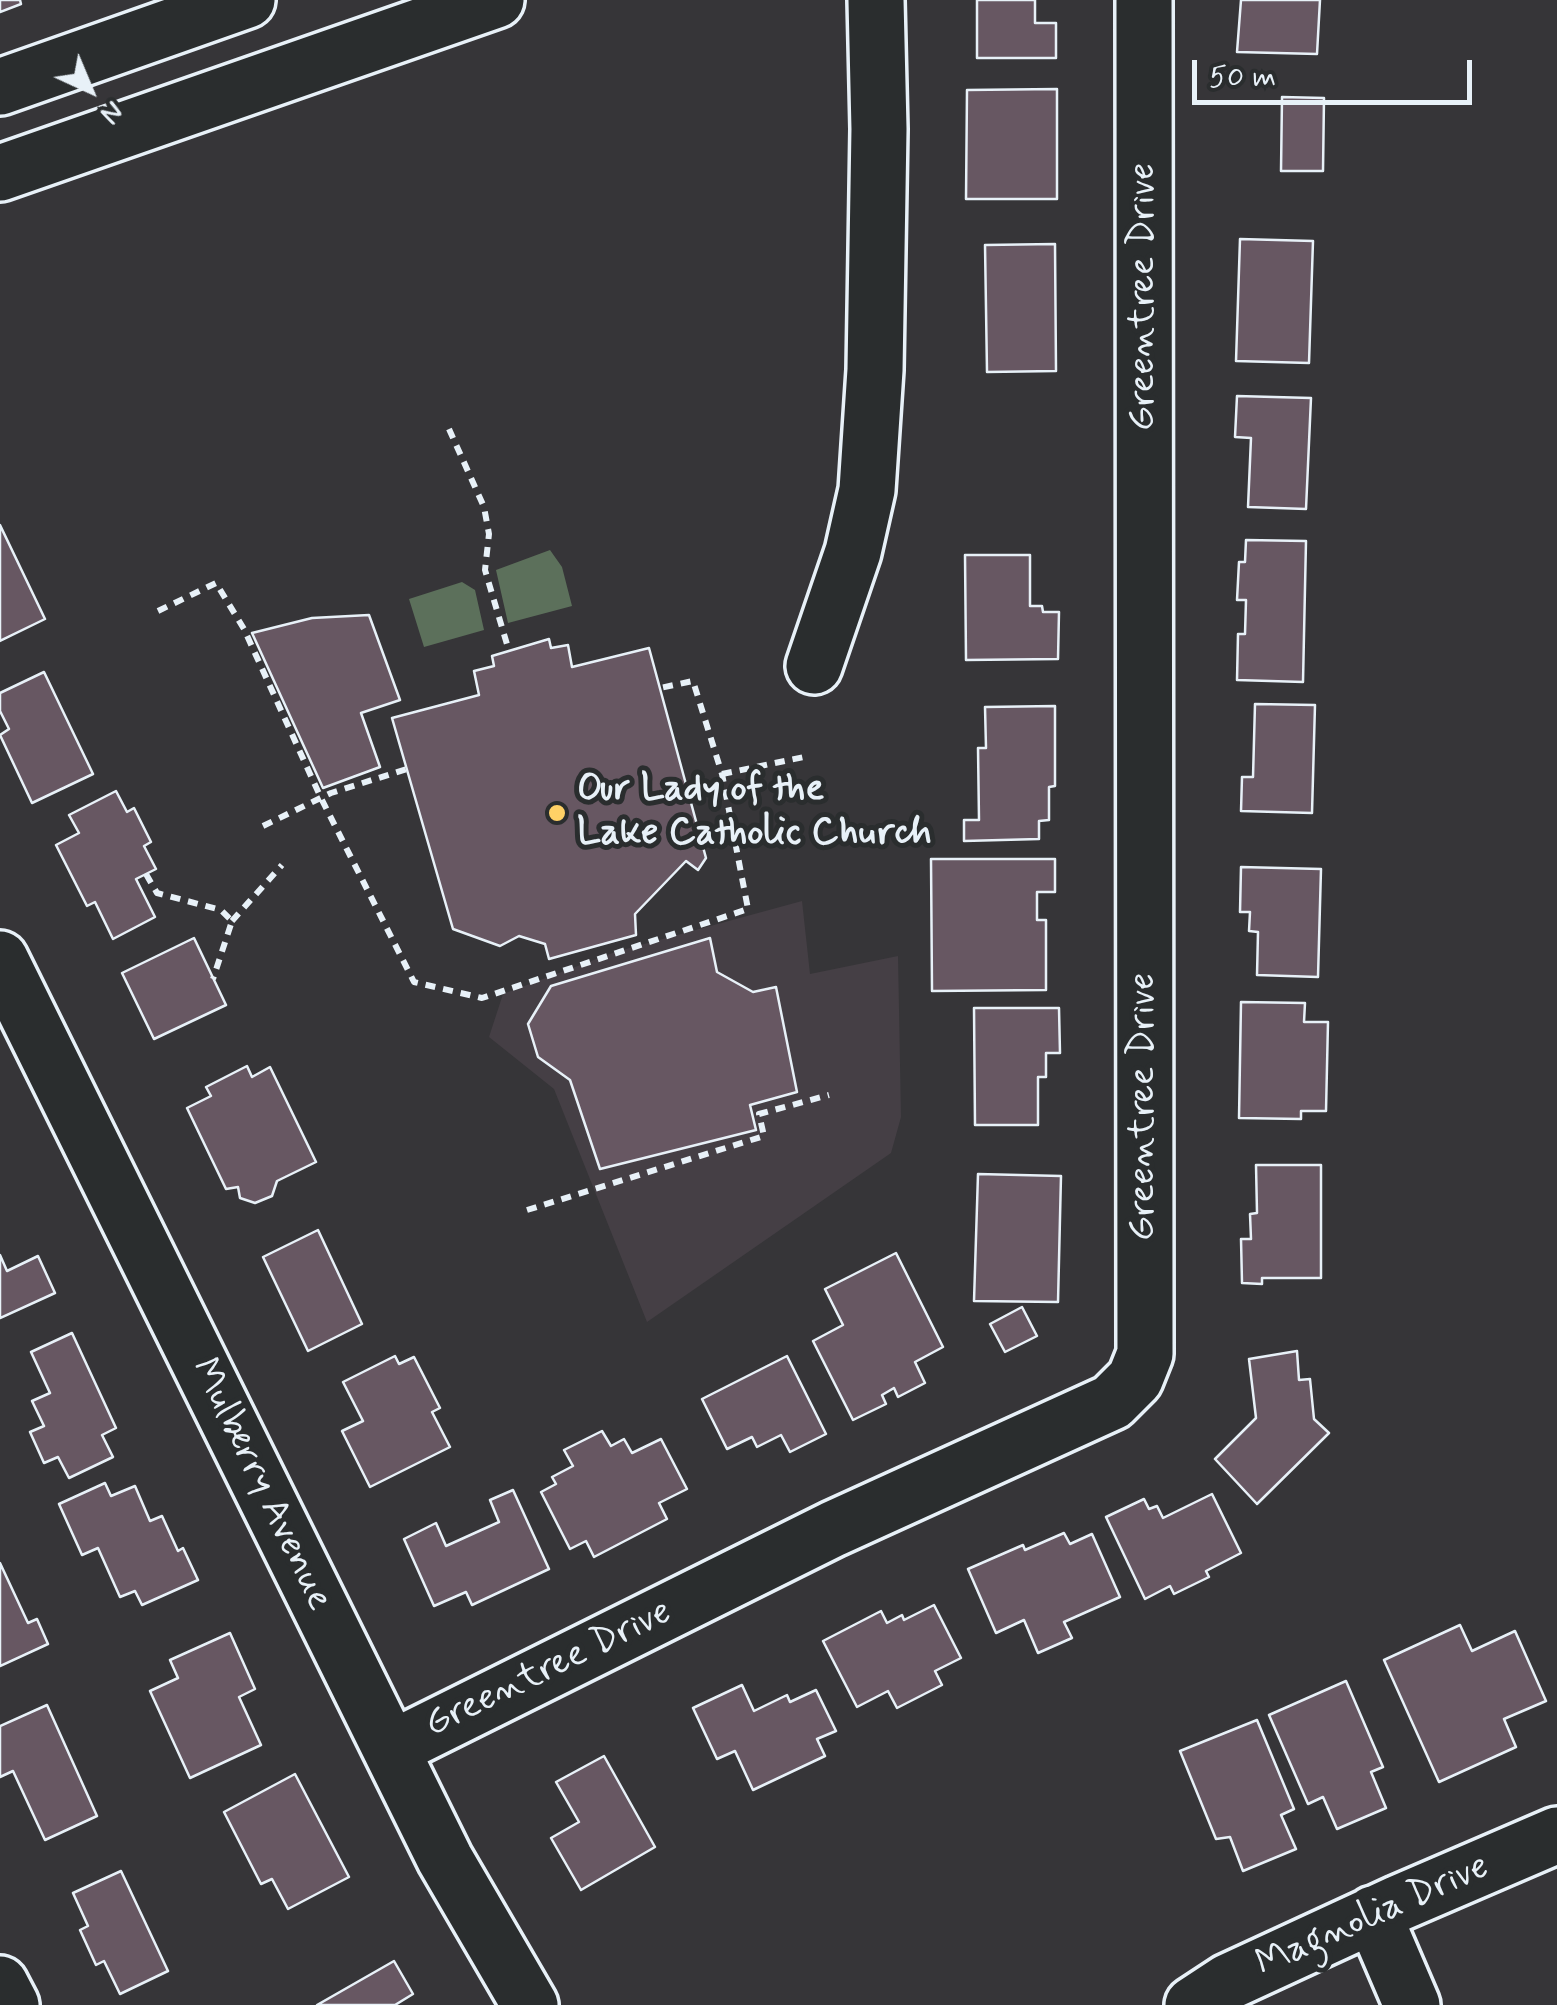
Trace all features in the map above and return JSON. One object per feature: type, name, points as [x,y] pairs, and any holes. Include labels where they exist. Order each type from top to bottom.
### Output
[{"type":"street","points":[[0,87],[132,18],[247,0]]},
{"type":"street","points":[[0,173],[418,13],[496,0]]},
{"type":"street","points":[[814,666],[853,552],[867,490],[875,370],[879,130],[876,0]]},
{"type":"street","name":"Greentree Drive","points":[[390,1748],[833,1529],[1112,1402],[1136,1379],[1146,1354],[1144,0]]},
{"type":"street","name":"Mulberry Avenue","points":[[0,959],[445,1859],[530,2005]]},
{"type":"street","name":"Magnolia Drive","points":[[1193,2005],[1228,1982],[1374,1914],[1557,1836]]},
{"type":"street","points":[[1374,1914],[1412,2005]]},
{"type":"street","points":[[0,1984],[10,2005]]},
{"type":"path","points":[[449,429],[484,507],[489,534],[485,570],[509,651]]},
{"type":"path","points":[[158,610],[216,582],[244,629],[321,798],[414,982],[482,998],[748,909],[722,774],[693,682],[660,688]]},
{"type":"path","points":[[722,774],[810,756]]},
{"type":"path","points":[[263,826],[321,798],[406,769]]},
{"type":"path","points":[[214,979],[232,920],[282,865]]},
{"type":"path","points":[[146,874],[158,892],[221,910],[232,920]]},
{"type":"path","points":[[528,1210],[764,1136],[759,1114],[829,1094]]},
{"type":"shaded area","points":[[802,901],[810,974],[898,956],[901,1117],[891,1153],[647,1322],[554,1089],[489,1037],[503,994],[615,952]]},
{"type":"green space","points":[[550,550],[562,567],[572,606],[508,623],[496,570]]},
{"type":"green space","points":[[462,582],[475,590],[484,630],[424,647],[409,599]]},
{"type":"building","points":[[0,0],[20,0],[21,4],[0,12]]},
{"type":"building","points":[[977,0],[1035,0],[1035,23],[1056,23],[1056,58],[977,58]]},
{"type":"building","points":[[1241,0],[1320,0],[1317,54],[1237,52]]},
{"type":"building","points":[[1057,89],[1057,199],[966,199],[967,90]]},
{"type":"building","points":[[1282,97],[1324,98],[1323,171],[1281,171]]},
{"type":"building","points":[[1240,239],[1313,241],[1309,363],[1236,361]]},
{"type":"building","points":[[1055,244],[1056,371],[987,372],[985,245]]},
{"type":"building","points":[[1237,396],[1311,398],[1306,509],[1248,507],[1251,438],[1235,437]]},
{"type":"building","points":[[0,525],[45,619],[0,641]]},
{"type":"building","points":[[1246,540],[1306,541],[1303,682],[1237,680],[1238,634],[1245,634],[1246,600],[1237,600],[1239,562],[1245,562]]},
{"type":"building","points":[[965,555],[1030,555],[1030,606],[1042,606],[1043,612],[1059,612],[1058,659],[966,660]]},
{"type":"building","points":[[369,615],[400,700],[361,713],[380,767],[323,788],[252,633],[312,618]]},
{"type":"building","name":"Our Lady of the Lake Catholic Church","points":[[549,639],[551,648],[568,645],[572,667],[649,648],[706,858],[698,870],[686,861],[635,914],[636,935],[549,959],[545,944],[519,936],[500,946],[453,929],[392,718],[479,695],[474,671],[494,666],[492,656]]},
{"type":"building","points":[[44,672],[93,774],[32,803],[0,735],[9,729],[0,711],[0,693]]},
{"type":"building","points":[[1255,704],[1315,705],[1312,813],[1241,811],[1242,777],[1253,777]]},
{"type":"building","points":[[1055,706],[1055,786],[1049,787],[1049,820],[1039,821],[1039,839],[964,841],[964,820],[979,820],[978,748],[986,748],[985,707]]},
{"type":"building","points":[[116,791],[127,812],[134,808],[151,842],[144,846],[156,869],[136,879],[155,917],[113,939],[95,902],[87,906],[56,845],[79,833],[69,815]]},
{"type":"building","points":[[931,859],[1055,859],[1055,892],[1037,892],[1037,920],[1046,920],[1046,990],[932,991]]},
{"type":"building","points":[[1241,867],[1321,869],[1318,977],[1257,975],[1258,932],[1249,931],[1250,912],[1240,912]]},
{"type":"building","points":[[194,938],[226,1005],[154,1039],[122,973]]},
{"type":"building","points":[[710,938],[717,972],[753,992],[776,987],[797,1092],[750,1105],[756,1130],[600,1169],[570,1080],[538,1057],[528,1024],[551,986]]},
{"type":"building","points":[[1241,1002],[1305,1003],[1304,1022],[1328,1022],[1326,1111],[1301,1111],[1301,1119],[1239,1118]]},
{"type":"building","points":[[974,1008],[1059,1008],[1060,1053],[1046,1053],[1046,1077],[1038,1077],[1038,1125],[975,1125]]},
{"type":"building","points":[[247,1066],[252,1077],[270,1067],[316,1162],[277,1181],[272,1196],[255,1203],[240,1198],[238,1187],[226,1189],[187,1108],[211,1096],[206,1087]]},
{"type":"building","points":[[1256,1165],[1321,1165],[1321,1278],[1262,1278],[1262,1284],[1242,1283],[1241,1239],[1251,1239],[1250,1214],[1257,1213]]},
{"type":"building","points":[[978,1174],[1061,1176],[1058,1302],[974,1301]]},
{"type":"building","points":[[318,1230],[362,1324],[308,1351],[263,1257]]},
{"type":"building","points":[[896,1253],[943,1347],[915,1362],[925,1383],[898,1397],[894,1388],[882,1395],[886,1404],[853,1420],[813,1341],[843,1325],[825,1289]]},
{"type":"building","points":[[0,1255],[7,1271],[38,1256],[55,1293],[0,1318]]},
{"type":"building","points":[[1022,1307],[1037,1336],[1005,1352],[990,1324]]},
{"type":"building","points":[[72,1333],[116,1428],[102,1435],[113,1457],[69,1478],[58,1457],[44,1463],[30,1432],[44,1426],[32,1401],[50,1393],[31,1352]]},
{"type":"building","points":[[1297,1351],[1299,1380],[1310,1379],[1314,1419],[1329,1433],[1257,1504],[1215,1459],[1256,1418],[1249,1359]]},
{"type":"building","points":[[395,1356],[399,1364],[414,1357],[440,1408],[432,1412],[450,1447],[370,1487],[342,1431],[363,1421],[343,1382]]},
{"type":"building","points":[[787,1356],[826,1434],[790,1452],[781,1435],[757,1447],[752,1437],[727,1449],[702,1399]]},
{"type":"building","points":[[602,1431],[611,1446],[624,1439],[632,1453],[661,1439],[687,1489],[659,1503],[667,1519],[594,1557],[586,1541],[570,1549],[541,1492],[556,1484],[552,1477],[573,1466],[564,1450]]},
{"type":"building","points":[[105,1483],[111,1496],[135,1486],[150,1521],[162,1516],[178,1551],[183,1548],[198,1580],[142,1605],[135,1591],[120,1597],[98,1548],[82,1555],[59,1504]]},
{"type":"building","points":[[513,1490],[549,1569],[472,1605],[466,1592],[434,1606],[404,1539],[436,1523],[446,1546],[499,1522],[490,1500]]},
{"type":"building","points":[[1212,1494],[1241,1553],[1206,1571],[1209,1577],[1174,1594],[1170,1586],[1145,1599],[1106,1517],[1144,1499],[1149,1509],[1157,1506],[1163,1518]]},
{"type":"building","points":[[1064,1533],[1070,1544],[1092,1534],[1120,1597],[1064,1622],[1072,1638],[1038,1653],[1024,1620],[996,1633],[968,1569],[1023,1545],[1025,1550]]},
{"type":"building","points":[[0,1563],[28,1623],[37,1619],[48,1644],[0,1666]]},
{"type":"building","points":[[934,1605],[961,1658],[935,1671],[942,1685],[897,1708],[888,1691],[857,1707],[823,1641],[881,1611],[887,1623],[902,1615],[904,1620]]},
{"type":"building","points":[[1460,1625],[1472,1651],[1515,1631],[1546,1701],[1504,1719],[1516,1747],[1439,1782],[1384,1660]]},
{"type":"building","points":[[230,1633],[255,1689],[239,1697],[261,1745],[190,1778],[150,1691],[178,1678],[170,1660]]},
{"type":"building","points":[[1346,1681],[1383,1767],[1371,1772],[1386,1808],[1337,1829],[1323,1797],[1308,1804],[1269,1715]]},
{"type":"building","points":[[742,1685],[754,1711],[787,1695],[790,1702],[816,1690],[836,1731],[817,1739],[825,1756],[753,1790],[735,1751],[717,1759],[693,1708]]},
{"type":"building","points":[[47,1705],[97,1816],[45,1840],[13,1771],[0,1777],[0,1726]]},
{"type":"building","points":[[1257,1720],[1294,1809],[1281,1815],[1296,1849],[1243,1871],[1230,1837],[1216,1839],[1180,1751]]},
{"type":"building","points":[[604,1756],[655,1847],[581,1890],[551,1838],[579,1822],[556,1782]]},
{"type":"building","points":[[295,1774],[349,1877],[288,1909],[272,1879],[261,1884],[224,1812]]},
{"type":"building","points":[[121,1871],[168,1971],[120,1994],[104,1961],[96,1965],[80,1930],[88,1926],[73,1893]]},
{"type":"building","points":[[394,1961],[413,1994],[395,2005],[317,2005]]},
{"type":"place","name":"Our Lady of the Lake Catholic Church","points":[[557,813]]}]
